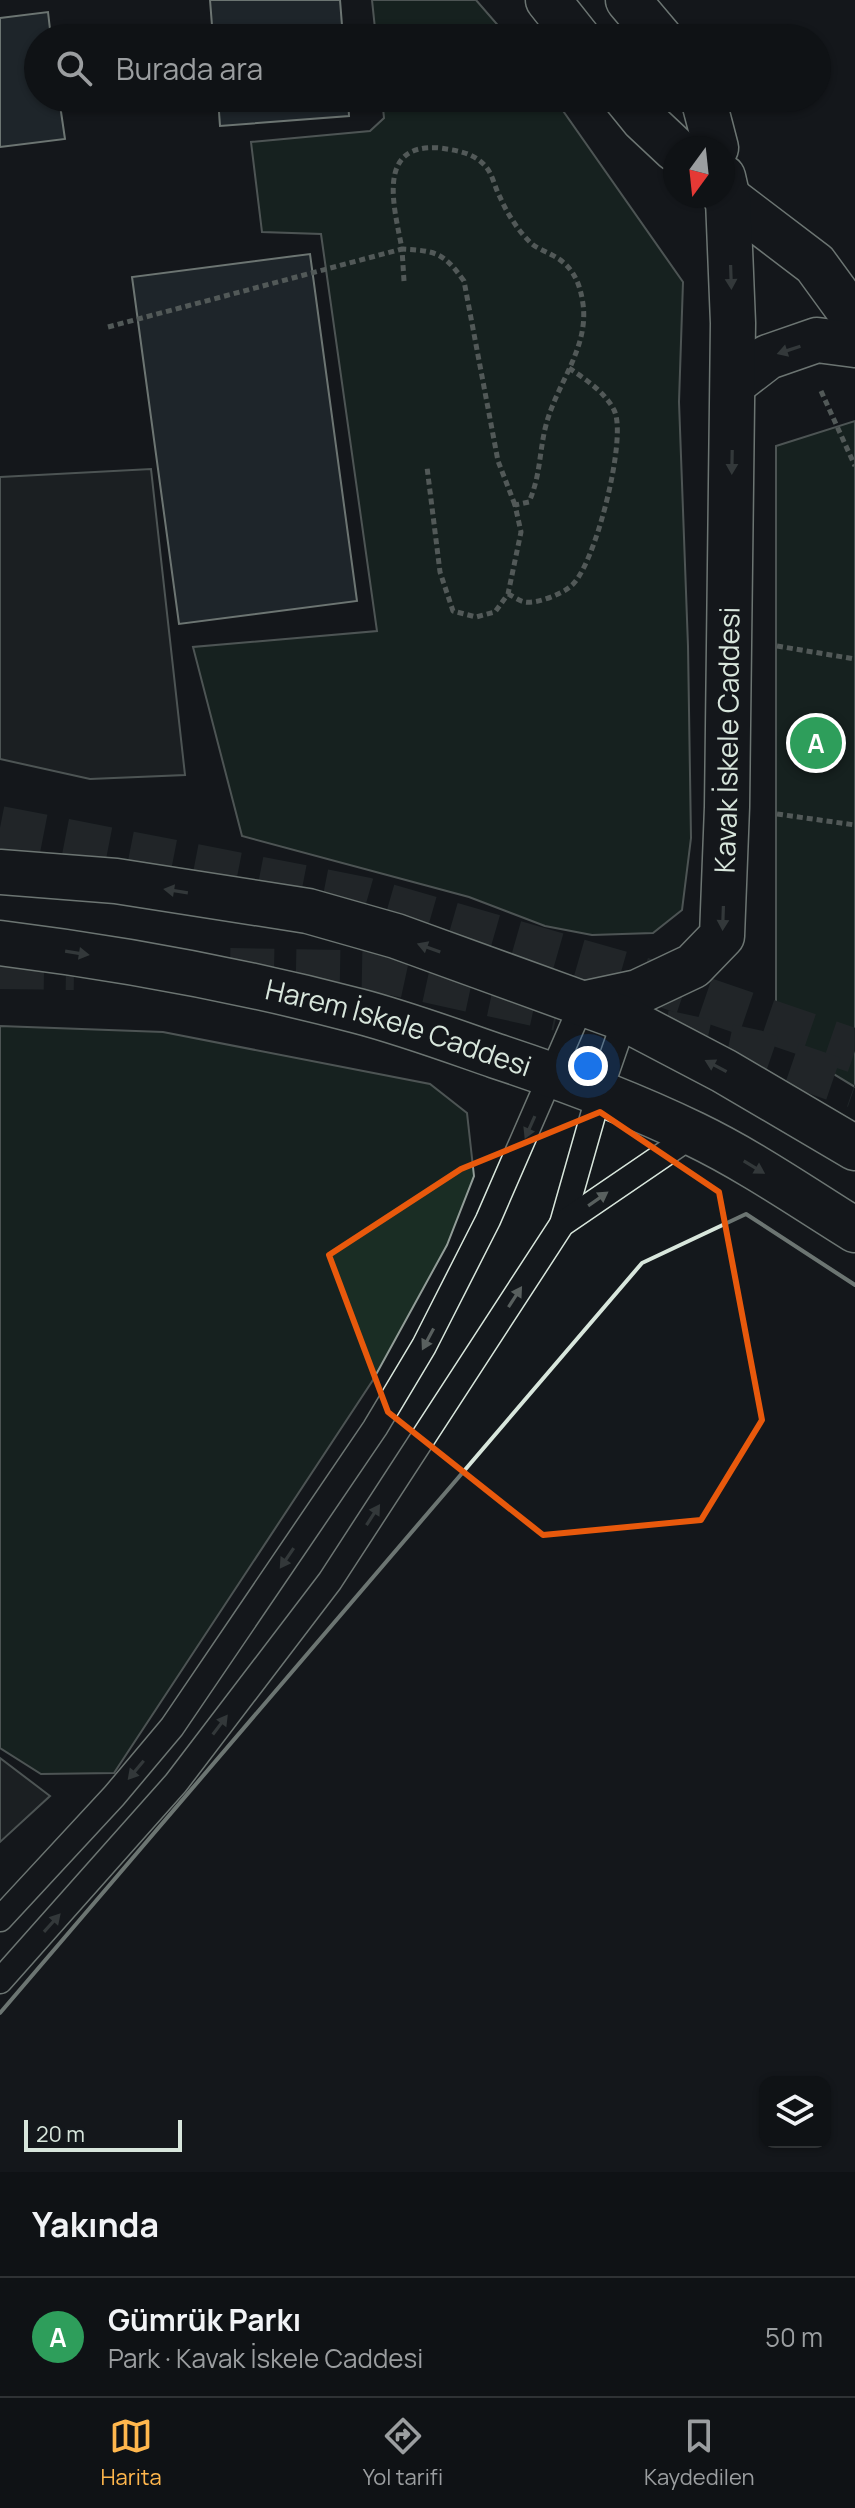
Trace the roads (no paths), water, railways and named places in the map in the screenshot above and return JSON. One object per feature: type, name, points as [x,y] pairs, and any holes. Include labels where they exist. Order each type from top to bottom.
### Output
[{"type":"main road","points":[[548,0],[567,24]]},
{"type":"main road","points":[[628,0],[648,24]]},
{"type":"main road","points":[[637,112],[663,138]]},
{"type":"main road","points":[[707,112],[713,136]]},
{"type":"main road","points":[[735,198],[815,264],[855,319]]},
{"type":"main road","name":"Kavak İskele Caddesi","points":[[582,1004],[638,992],[693,966],[722,936],[727,807],[733,384],[726,208]]},
{"type":"main road","points":[[733,384],[768,357],[817,340],[855,345]]},
{"type":"main road","points":[[0,872],[116,881],[308,911],[396,936],[625,1019],[724,1071],[855,1148]]},
{"type":"main road","name":"Harem İskele Caddesi","points":[[0,943],[225,979],[360,1011],[553,1075],[694,1134],[749,1164],[855,1230]]},
{"type":"lane","points":[[0,1919],[114,1796],[172,1727],[375,1428],[439,1318],[488,1220],[582,1004]]},
{"type":"lane","points":[[0,1981],[176,1783],[330,1581],[562,1224],[599,1094],[625,1019]]},
{"type":"lane","points":[[562,1224],[694,1134]]},
{"type":"tunnel","points":[[0,828],[364,899],[666,986],[855,1051]]},
{"type":"tunnel","points":[[0,967],[74,968]]},
{"type":"tunnel","points":[[230,970],[392,973],[558,1009]]},
{"type":"tunnel","points":[[664,1032],[756,1052],[855,1086]]},
{"type":"place","name":"Gümrük Parkı","points":[[816,743]]}]
